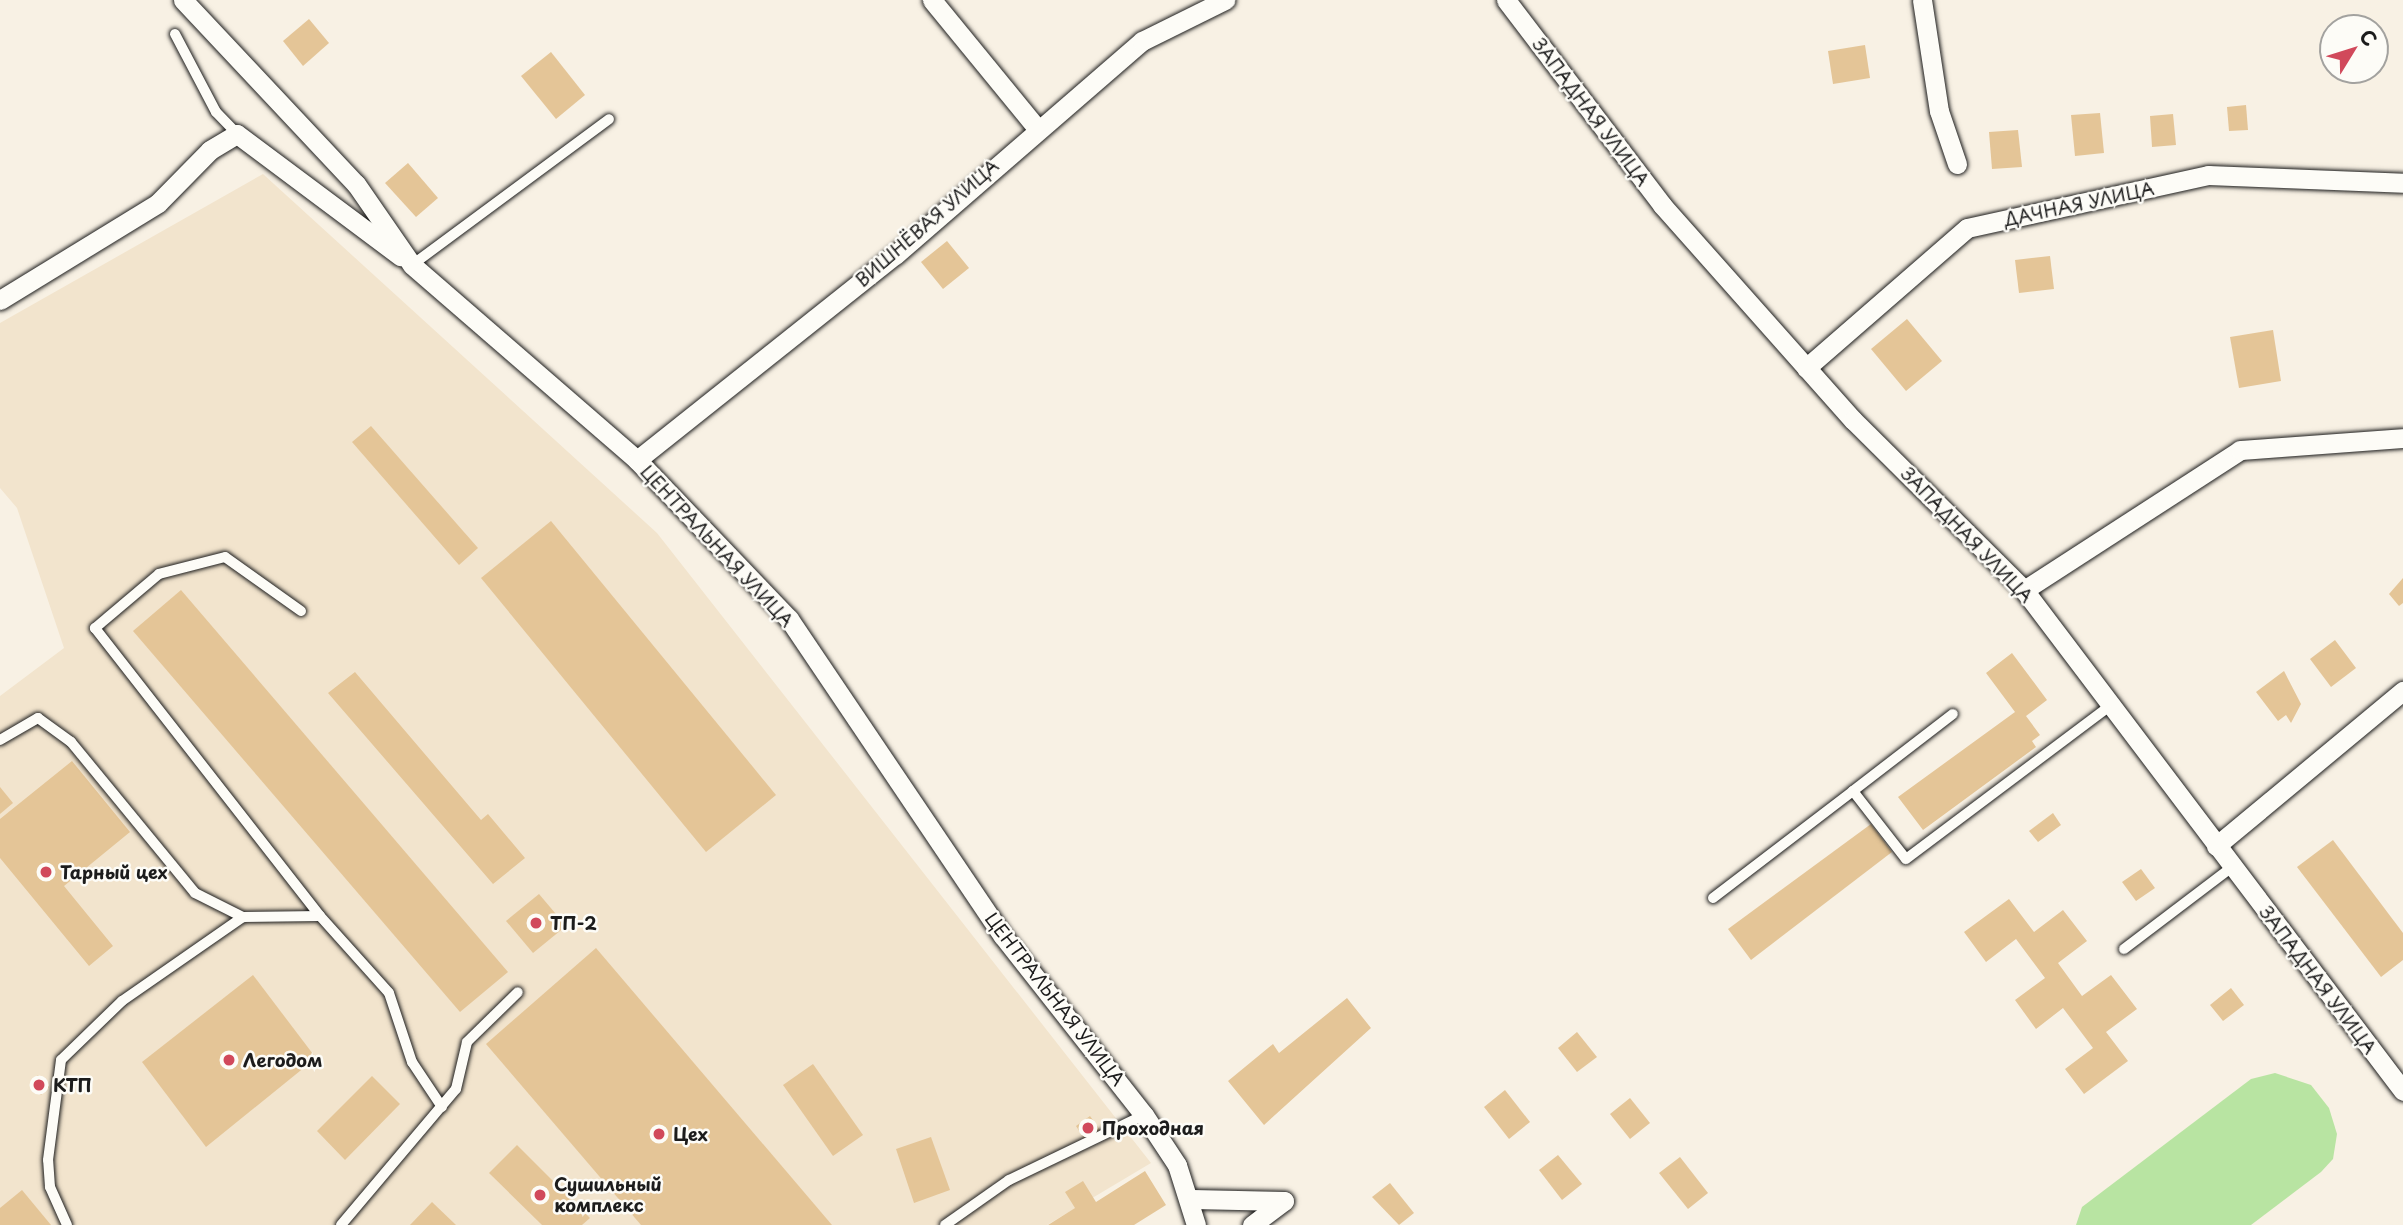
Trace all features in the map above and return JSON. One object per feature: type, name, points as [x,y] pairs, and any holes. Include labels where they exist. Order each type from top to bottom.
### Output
[{"type":"street","name":"ЦЕНТРАЛЬНАЯ УЛИЦА","points":[[183,0],[356,184],[412,265],[637,460],[789,619],[1003,936],[1144,1115],[1192,1199],[1196,1225]]},
{"type":"street","points":[[932,0],[1036,127]]},
{"type":"street","name":"ВИШНЁВАЯ УЛИЦА","points":[[637,460],[895,255],[1036,127],[1142,41],[1225,0]]},
{"type":"street","name":"ЗАПАДНАЯ УЛИЦА","points":[[1506,0],[1662,205],[1806,368],[2024,590],[2403,1091]]},
{"type":"street","points":[[1922,0],[1939,111],[1957,164]]},
{"type":"street","points":[[0,300],[158,203],[210,150],[237,134],[412,265]]},
{"type":"street","name":"ДАЧНАЯ УЛИЦА","points":[[1806,368],[1966,228],[2208,175],[2403,183]]},
{"type":"street","points":[[2024,590],[2240,450],[2403,438]]},
{"type":"street","points":[[2216,846],[2403,691]]},
{"type":"street","points":[[1192,1199],[1284,1201],[1252,1225]]},
{"type":"lane","points":[[175,34],[216,112],[237,134]]},
{"type":"lane","points":[[412,265],[609,119]]},
{"type":"lane","points":[[301,611],[225,557],[159,574],[94,628],[320,916],[389,993],[412,1062],[442,1107]]},
{"type":"lane","points":[[1853,791],[1906,859],[2111,705]]},
{"type":"lane","points":[[1713,898],[1953,714]]},
{"type":"lane","points":[[0,740],[38,718],[71,742],[195,893],[243,917],[320,916]]},
{"type":"lane","points":[[2124,949],[2232,867]]},
{"type":"lane","points":[[67,1225],[50,1187],[48,1160],[61,1060],[121,1001],[243,917]]},
{"type":"lane","points":[[341,1225],[456,1089],[467,1042],[518,992]]},
{"type":"lane","points":[[945,1225],[1009,1180],[1144,1115]]},
{"type":"shaded area","points":[[263,174],[657,533],[1151,1163],[1047,1225],[0,1225],[0,696],[64,648],[17,508],[0,488],[0,323]]},
{"type":"green space","points":[[2275,1073],[2311,1085],[2329,1108],[2337,1134],[2333,1159],[2321,1172],[2251,1225],[2076,1225],[2082,1207],[2251,1079]]},
{"type":"building","points":[[309,19],[329,43],[303,66],[283,41]]},
{"type":"building","points":[[1865,45],[1870,78],[1833,84],[1828,51]]},
{"type":"building","points":[[551,52],[585,95],[556,119],[521,76]]},
{"type":"building","points":[[2246,105],[2248,130],[2229,131],[2227,107]]},
{"type":"building","points":[[2100,113],[2104,153],[2075,156],[2071,115]]},
{"type":"building","points":[[2173,114],[2176,145],[2152,147],[2150,116]]},
{"type":"building","points":[[2018,130],[2022,167],[1992,169],[1989,132]]},
{"type":"building","points":[[408,163],[438,198],[416,217],[385,183]]},
{"type":"building","points":[[947,241],[969,268],[943,289],[921,262]]},
{"type":"building","points":[[2050,256],[2054,289],[2019,293],[2015,260]]},
{"type":"building","points":[[1907,319],[1942,361],[1906,391],[1871,349]]},
{"type":"building","points":[[2273,330],[2281,381],[2239,388],[2230,337]]},
{"type":"building","points":[[371,426],[478,548],[459,565],[352,442]]},
{"type":"building","points":[[551,521],[776,795],[706,852],[481,578]]},
{"type":"building","points":[[2403,578],[2403,603],[2399,606],[2389,594]]},
{"type":"building","points":[[181,590],[508,972],[460,1012],[133,631]]},
{"type":"building","points":[[2335,640],[2356,668],[2331,687],[2310,659]]},
{"type":"building","points":[[2012,653],[2047,700],[2026,716],[2040,735],[2032,741],[2036,747],[1923,830],[1898,797],[2015,712],[1986,673]]},
{"type":"building","points":[[2284,671],[2301,704],[2291,723],[2286,715],[2278,721],[2256,692]]},
{"type":"building","points":[[355,672],[481,820],[488,814],[525,858],[493,884],[328,693]]},
{"type":"building","name":"Тарный цех","points":[[72,761],[130,832],[64,886],[113,946],[89,966],[0,858],[0,819]]},
{"type":"building","points":[[0,787],[13,803],[0,814]]},
{"type":"building","points":[[2053,813],[2061,825],[2038,842],[2029,831]]},
{"type":"building","points":[[1871,824],[1892,852],[1751,960],[1728,929]]},
{"type":"building","points":[[2333,840],[2403,933],[2403,960],[2381,977],[2297,867]]},
{"type":"building","points":[[2141,869],[2155,888],[2136,901],[2122,882]]},
{"type":"building","name":"ТП-2","points":[[539,894],[566,926],[533,953],[506,921]]},
{"type":"building","points":[[2009,899],[2034,932],[2063,910],[2087,941],[2058,963],[2082,996],[2111,975],[2137,1009],[2106,1032],[2128,1061],[2084,1094],[2065,1069],[2093,1048],[2063,1008],[2036,1029],[2015,1000],[2045,978],[2016,939],[1986,962],[1964,932]]},
{"type":"building","name":"Цех","points":[[596,948],[832,1225],[641,1225],[486,1044]]},
{"type":"building","name":"Легодом","points":[[253,975],[316,1058],[206,1147],[142,1062]]},
{"type":"building","points":[[2231,988],[2244,1005],[2223,1021],[2210,1005]]},
{"type":"building","points":[[1347,998],[1371,1028],[1264,1125],[1228,1081],[1273,1044],[1279,1053]]},
{"type":"building","points":[[1577,1032],[1597,1057],[1577,1072],[1558,1048]]},
{"type":"building","points":[[813,1064],[863,1135],[833,1156],[783,1085]]},
{"type":"building","name":"КТП","points":[[38,1075],[49,1087],[41,1095],[30,1083]]},
{"type":"building","points":[[372,1076],[400,1104],[345,1160],[317,1131]]},
{"type":"building","points":[[1505,1090],[1530,1122],[1509,1139],[1484,1107]]},
{"type":"building","points":[[1630,1098],[1650,1123],[1630,1139],[1610,1114]]},
{"type":"building","name":"Проходная","points":[[1090,1116],[1100,1130],[1085,1140],[1076,1126]]},
{"type":"building","points":[[931,1137],[950,1190],[914,1203],[896,1149]]},
{"type":"building","name":"Сушильный комплекс","points":[[517,1145],[590,1218],[582,1225],[542,1225],[489,1173]]},
{"type":"building","points":[[1558,1155],[1582,1184],[1562,1200],[1539,1170]]},
{"type":"building","points":[[1680,1157],[1708,1193],[1688,1209],[1659,1173]]},
{"type":"building","points":[[1145,1171],[1166,1205],[1134,1225],[1048,1225],[1075,1208],[1065,1192],[1083,1181],[1096,1202]]},
{"type":"building","points":[[1390,1183],[1414,1213],[1399,1225],[1372,1197]]},
{"type":"building","points":[[22,1190],[51,1225],[0,1225],[0,1208]]},
{"type":"building","points":[[432,1202],[456,1225],[410,1225]]},
{"type":"place","name":"Тарный цех","points":[[46,872]]},
{"type":"place","name":"ТП-2","points":[[536,923]]},
{"type":"place","name":"Легодом","points":[[229,1060]]},
{"type":"place","name":"КТП","points":[[39,1085]]},
{"type":"place","name":"Проходная","points":[[1088,1128]]},
{"type":"place","name":"Цех","points":[[659,1134]]},
{"type":"place","name":"Сушильный комплекс","points":[[540,1195]]}]
